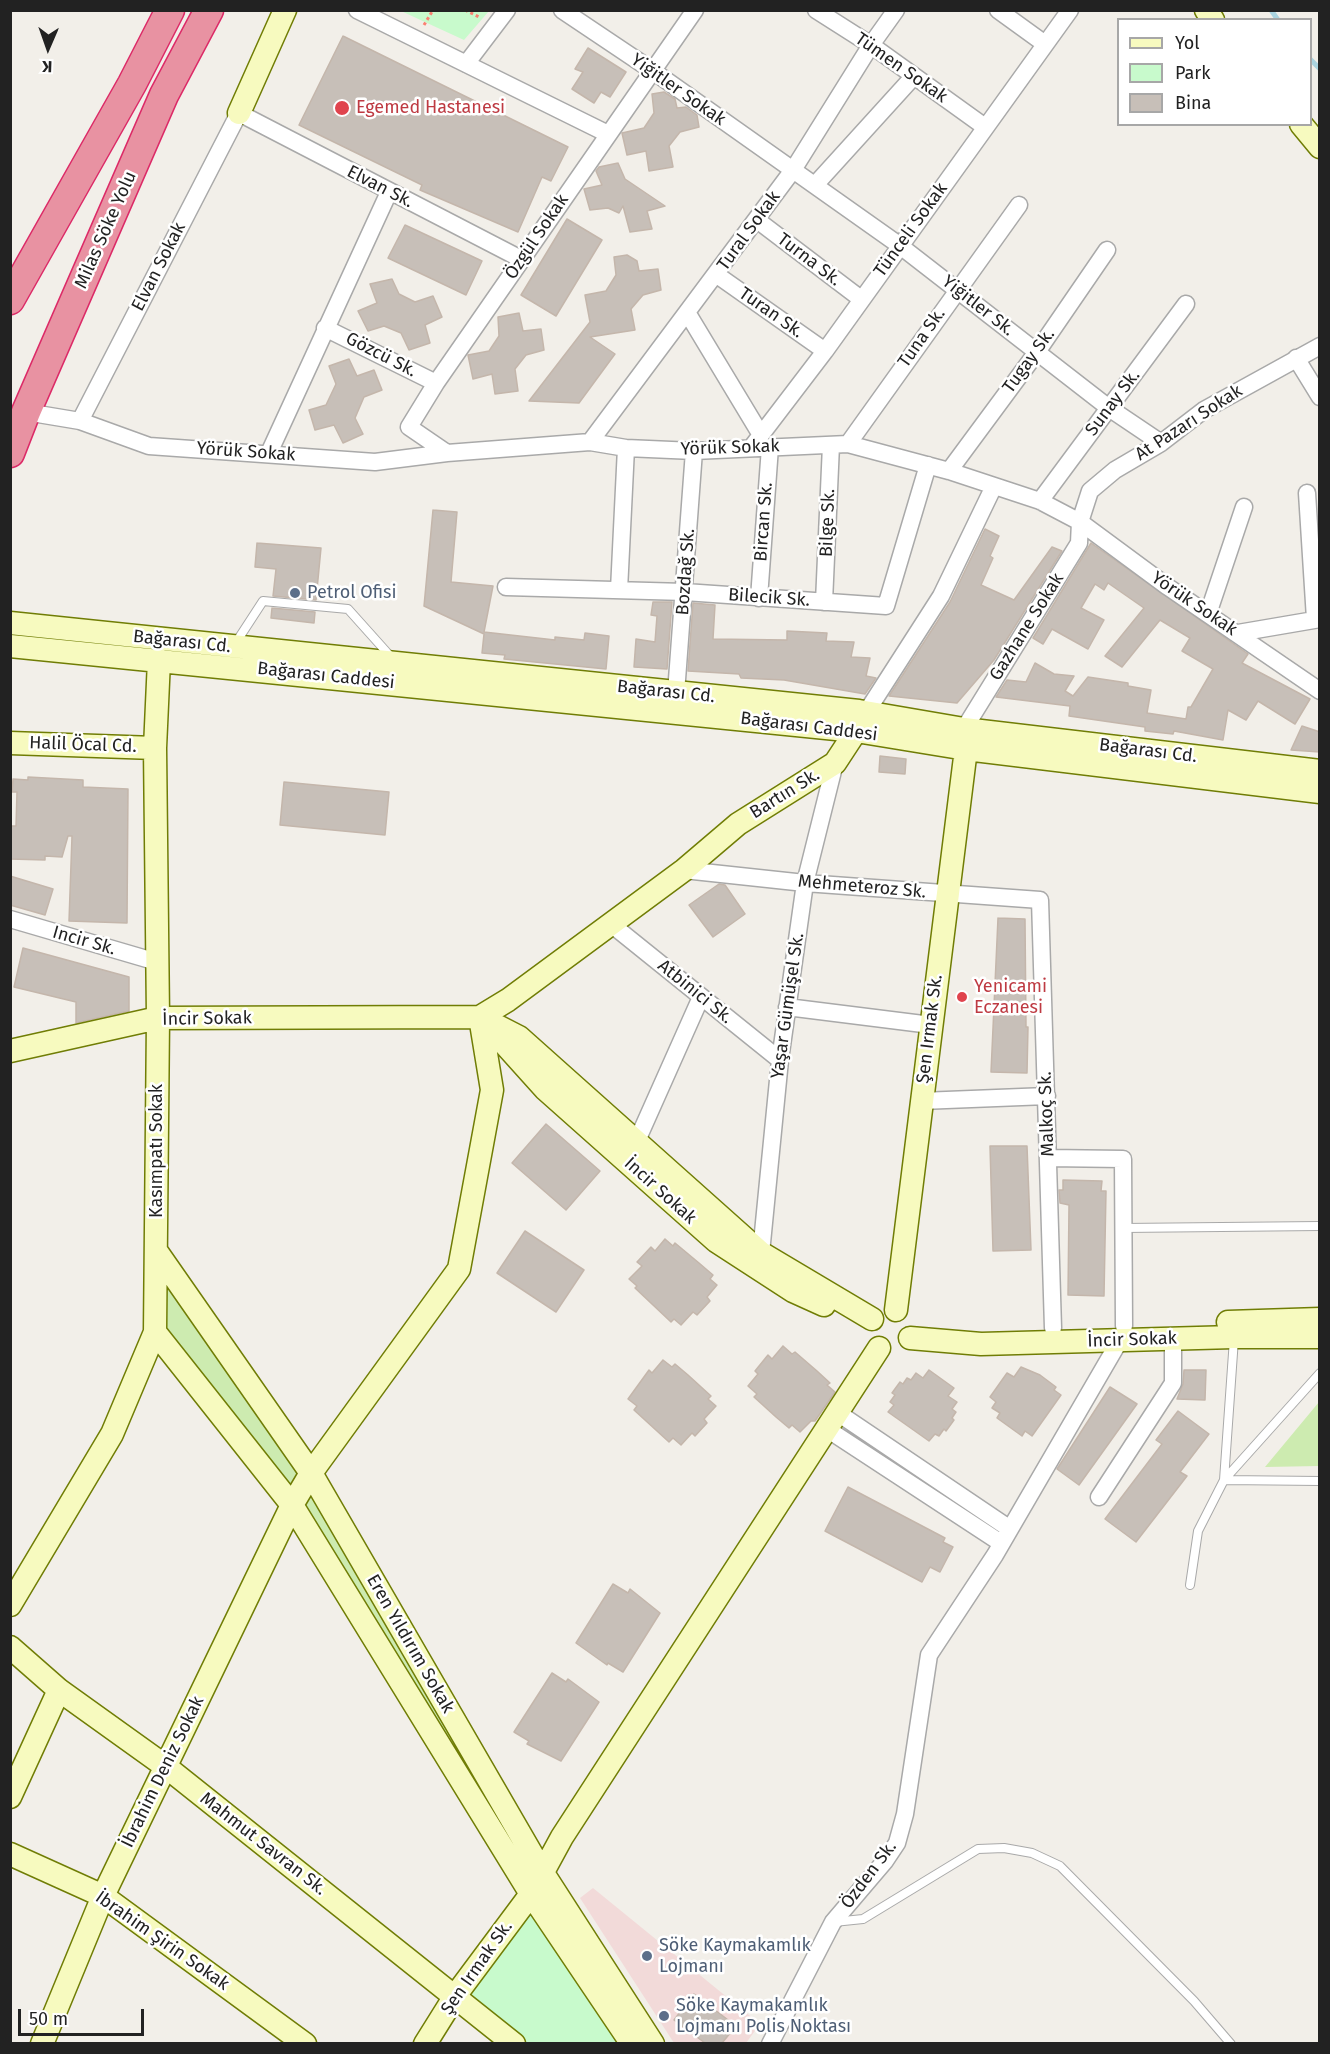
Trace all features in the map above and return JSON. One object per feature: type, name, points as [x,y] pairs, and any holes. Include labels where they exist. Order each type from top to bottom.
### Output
[{"type":"highway","points":[[10,300],[132,84],[170,10]]},
{"type":"highway","name":"Milas Söke Yolu","points":[[10,453],[164,95],[209,10]]},
{"type":"main road","points":[[239,113],[285,10]]},
{"type":"main road","points":[[1303,126],[1320,147]]},
{"type":"main road","name":"Bağarası Cd.","points":[[10,623],[232,648],[396,674],[676,693],[861,722]]},
{"type":"main road","name":"Bağarası Caddesi","points":[[10,646],[159,660],[396,674],[861,722],[1320,792]]},
{"type":"main road","name":"Kasımpatı Sokak","points":[[10,1605],[112,1434],[155,1332],[158,1018],[154,748],[159,660]]},
{"type":"main road","name":"Bartın Sk.","points":[[480,1017],[508,1000],[684,870],[738,824],[835,763],[861,722]]},
{"type":"main road","name":"Bağarası Cd.","points":[[965,739],[1320,771]]},
{"type":"main road","name":"Şen Irmak Sk.","points":[[896,1310],[965,739]]},
{"type":"main road","name":"Halil Öcal Cd.","points":[[10,743],[154,748]]},
{"type":"main road","name":"İncir Sokak","points":[[480,1017],[545,1089],[716,1241],[793,1291],[871,1322]]},
{"type":"main road","name":"İncir Sokak","points":[[10,1051],[158,1018],[480,1017],[519,1037],[761,1253],[871,1322]]},
{"type":"main road","name":"İbrahim Deniz Sokak","points":[[42,2043],[103,1896],[292,1505],[311,1473],[459,1269],[492,1090],[480,1017]]},
{"type":"main road","name":"Eren Yıldırım Sokak","points":[[157,1252],[311,1473],[541,1870],[653,2043]]},
{"type":"main road","points":[[879,1348],[871,1338],[871,1322],[882,1310],[896,1310],[907,1317],[910,1335]]},
{"type":"main road","name":"İncir Sokak","points":[[910,1335],[981,1344],[1320,1319]]},
{"type":"main road","name":"İncir Sokak","points":[[910,1335],[971,1334],[1053,1328],[1173,1339],[1320,1337]]},
{"type":"main road","name":"Eren Yıldırım Sokak","points":[[155,1332],[292,1505],[531,1894],[632,2043]]},
{"type":"main road","name":"İncir Sokak","points":[[879,1348],[893,1351],[900,1349],[910,1335]]},
{"type":"main road","name":"Şen Irmak Sk.","points":[[426,2043],[455,1996],[531,1894],[541,1870],[879,1348]]},
{"type":"main road","name":"Mahmut Savran Sk.","points":[[10,1647],[59,1690],[165,1766],[514,2043]]},
{"type":"main road","points":[[10,1797],[59,1690]]},
{"type":"main road","name":"İbrahim Şirin Sokak","points":[[10,1854],[103,1896],[305,2043]]},
{"type":"street","points":[[357,10],[608,134]]},
{"type":"street","points":[[466,64],[507,10]]},
{"type":"street","name":"Yiğitler Sokak","points":[[562,10],[793,170]]},
{"type":"street","name":"Özgül Sokak","points":[[447,453],[409,427],[436,383],[521,259],[695,10]]},
{"type":"street","name":"Tümen Sokak","points":[[816,10],[871,45],[985,128]]},
{"type":"street","name":"Tural Sokak","points":[[590,442],[688,314],[793,170],[871,45],[896,10]]},
{"type":"street","points":[[998,10],[1045,44]]},
{"type":"street","name":"Tünceli Sokak","points":[[761,443],[899,245],[1070,10]]},
{"type":"street","points":[[815,185],[914,76]]},
{"type":"street","name":"Elvan Sk.","points":[[239,113],[521,259]]},
{"type":"street","name":"Elvan Sokak","points":[[80,421],[239,113]]},
{"type":"street","name":"Yiğitler Sk.","points":[[793,170],[899,245],[1109,408],[1161,443]]},
{"type":"street","points":[[269,453],[389,192]]},
{"type":"street","name":"Tuna Sk.","points":[[839,444],[1019,205]]},
{"type":"street","name":"Turna Sk.","points":[[757,220],[861,299]]},
{"type":"street","name":"Tugay Sk.","points":[[949,471],[1037,352],[1107,250]]},
{"type":"street","name":"Turan Sk.","points":[[717,275],[825,351]]},
{"type":"street","name":"Sunay Sk.","points":[[1040,501],[1186,304]]},
{"type":"street","points":[[688,314],[761,443]]},
{"type":"street","name":"Gözcü Sk.","points":[[325,328],[436,383]]},
{"type":"street","name":"At Pazarı Sokak","points":[[1080,522],[1090,491],[1116,470],[1161,443],[1204,410],[1320,346]]},
{"type":"street","points":[[1296,358],[1320,397]]},
{"type":"street","name":"Yörük Sokak","points":[[26,412],[80,421],[149,446],[375,462],[447,453],[590,442],[626,448],[694,451],[761,443],[839,444],[928,465],[1040,501],[1080,522],[1167,587],[1238,633],[1320,691]]},
{"type":"street","name":"Bircan Sk.","points":[[759,598],[761,443]]},
{"type":"street","name":"Bilge Sk.","points":[[824,602],[839,444]]},
{"type":"street","points":[[619,590],[626,448]]},
{"type":"street","name":"Bozdağ Sk.","points":[[676,693],[694,451]]},
{"type":"street","name":"Bilecik Sk.","points":[[506,587],[685,592],[886,606],[928,465]]},
{"type":"street","name":"Bartın Sk.","points":[[861,722],[941,596],[994,486]]},
{"type":"street","points":[[1238,633],[1317,619],[1307,493]]},
{"type":"street","points":[[1208,614],[1244,507]]},
{"type":"street","name":"Gazhane Sokak","points":[[965,739],[1079,543],[1080,522]]},
{"type":"street","name":"Yaşar Gümüşel Sk.","points":[[761,1253],[780,1060],[805,883],[835,763]]},
{"type":"street","name":"Mehmeteroz Sk.","points":[[684,870],[805,883],[1040,900]]},
{"type":"street","name":"Malkoç Sk.","points":[[1040,900],[1053,1328]]},
{"type":"street","name":"Incir Sk.","points":[[10,919],[157,962]]},
{"type":"street","name":"Atbinici Sk.","points":[[611,924],[780,1060]]},
{"type":"street","points":[[636,1143],[701,997]]},
{"type":"street","points":[[788,1007],[931,1025]]},
{"type":"street","points":[[921,1101],[1047,1096]]},
{"type":"street","points":[[832,1421],[1001,1543],[1122,1333],[1123,1159],[1048,1158]]},
{"type":"street","points":[[1099,1497],[1173,1383],[1173,1339]]},
{"type":"street","points":[[832,1421],[1010,1529]]},
{"type":"street","name":"Özden Sk.","points":[[770,2043],[833,1922],[885,1861],[897,1843],[905,1814],[929,1655],[1001,1543]]},
{"type":"lane","points":[[232,648],[263,602],[348,609],[396,674]]},
{"type":"lane","points":[[1123,1228],[1320,1226]]},
{"type":"lane","points":[[1224,1480],[1234,1337]]},
{"type":"lane","points":[[1190,1585],[1198,1531],[1224,1480],[1320,1373]]},
{"type":"lane","points":[[1224,1480],[1320,1481]]},
{"type":"lane","points":[[833,1922],[863,1919],[978,1849],[1004,1848],[1032,1853],[1060,1866],[1194,2001],[1231,2043]]},
{"type":"path","points":[[465,10],[481,18]]},
{"type":"shaded area","name":"Söke Kaymakamlık Lojmanı","points":[[593,1888],[760,2024],[746,2043],[674,2043],[580,1898]]},
{"type":"green space","points":[[401,11],[489,11],[464,40]]},
{"type":"green space","points":[[157,1252],[311,1474],[632,2043],[292,1505],[155,1332]]},
{"type":"green space","points":[[1319,1402],[1319,1466],[1265,1467]]},
{"type":"green space","points":[[531,1894],[632,2043],[514,2043],[455,1996]]},
{"type":"building","points":[[343,36],[568,147],[551,181],[542,177],[518,232],[420,190],[422,185],[299,125]]},
{"type":"building","points":[[588,48],[626,72],[610,97],[601,92],[594,103],[572,89],[583,72],[575,69]]},
{"type":"building","points":[[664,92],[675,99],[677,108],[686,107],[697,115],[699,127],[680,132],[669,146],[673,167],[649,171],[646,151],[627,155],[622,133],[644,128],[654,113],[652,94]]},
{"type":"building","points":[[618,163],[625,179],[665,206],[647,211],[652,229],[630,232],[623,206],[619,213],[608,208],[590,210],[584,189],[602,185],[596,171],[599,167]]},
{"type":"building","points":[[567,219],[602,240],[556,316],[521,295]]},
{"type":"building","points":[[405,225],[482,261],[466,295],[388,258]]},
{"type":"building","points":[[627,255],[637,261],[639,271],[658,269],[661,290],[643,295],[631,309],[635,330],[590,337],[615,354],[579,403],[529,401],[590,322],[585,295],[606,291],[616,275],[614,257]]},
{"type":"building","points":[[392,279],[399,294],[415,302],[433,296],[442,317],[425,325],[430,343],[409,350],[401,333],[384,326],[368,331],[358,311],[377,303],[370,284]]},
{"type":"building","points":[[519,313],[523,331],[541,329],[544,350],[526,355],[515,369],[518,391],[495,394],[492,374],[473,379],[468,355],[489,351],[499,336],[498,317]]},
{"type":"building","points":[[349,359],[357,376],[374,370],[382,390],[364,397],[355,418],[363,434],[343,443],[334,425],[315,430],[309,410],[326,405],[336,384],[329,366]]},
{"type":"building","points":[[433,510],[457,512],[451,582],[493,586],[484,632],[555,640],[555,637],[584,640],[585,633],[609,636],[606,669],[504,659],[505,655],[482,653],[484,634],[424,606]]},
{"type":"building","points":[[985,529],[999,536],[990,556],[993,558],[981,585],[1014,600],[1052,547],[1062,551],[994,660],[957,703],[889,696],[950,602]]},
{"type":"building","points":[[257,543],[321,548],[316,600],[273,596],[276,569],[255,567]]},
{"type":"building","points":[[1091,543],[1248,654],[1242,663],[1310,699],[1295,724],[1258,701],[1246,720],[1228,710],[1223,740],[1174,731],[1173,734],[1145,731],[1145,727],[1069,716],[1070,706],[996,697],[1007,680],[1026,682],[1035,663],[1054,674],[1074,676],[1065,691],[1073,696],[1088,677],[1128,683],[1128,686],[1151,690],[1147,713],[1186,719],[1188,707],[1191,707],[1213,669],[1182,651],[1190,638],[1160,620],[1122,667],[1105,656],[1144,608],[1108,583],[1104,590],[1095,584],[1081,608],[1104,620],[1088,649],[1052,629],[1043,644],[1033,638]]},
{"type":"building","points":[[653,602],[672,602],[667,669],[634,667],[636,639],[655,642],[657,616],[651,615]]},
{"type":"building","points":[[693,603],[715,605],[713,639],[787,640],[787,631],[827,633],[826,641],[854,642],[851,657],[870,658],[866,676],[876,678],[865,694],[784,680],[741,678],[739,674],[688,671]]},
{"type":"building","points":[[272,608],[315,612],[314,623],[271,618]]},
{"type":"building","points":[[1302,726],[1320,732],[1320,752],[1291,750]]},
{"type":"building","points":[[880,756],[906,759],[905,774],[879,772]]},
{"type":"building","points":[[28,777],[83,780],[83,787],[128,789],[127,923],[69,921],[72,836],[68,836],[62,857],[45,856],[45,860],[10,859],[10,826],[16,826],[17,792],[12,792],[13,779],[28,780]]},
{"type":"building","points":[[284,782],[389,792],[385,835],[280,825]]},
{"type":"building","points":[[10,876],[53,889],[45,915],[10,905]]},
{"type":"building","points":[[719,884],[725,885],[745,914],[713,937],[689,905]]},
{"type":"building","points":[[998,918],[1025,919],[1027,1073],[991,1072]]},
{"type":"building","points":[[23,948],[129,977],[129,1011],[76,1023],[76,1002],[14,987]]},
{"type":"building","points":[[546,1124],[600,1171],[566,1210],[512,1163]]},
{"type":"building","points":[[990,1146],[1027,1146],[1031,1250],[993,1251]]},
{"type":"building","points":[[1063,1180],[1102,1181],[1101,1191],[1106,1191],[1104,1296],[1068,1295],[1069,1205],[1060,1203],[1059,1190],[1063,1190]]},
{"type":"building","points":[[525,1231],[584,1270],[556,1312],[497,1273]]},
{"type":"building","points":[[665,1239],[673,1246],[675,1243],[713,1275],[710,1279],[717,1285],[707,1297],[710,1301],[697,1315],[693,1312],[681,1325],[674,1319],[671,1322],[635,1288],[637,1286],[629,1279],[642,1266],[637,1262],[651,1247],[655,1251]]},
{"type":"building","points":[[783,1346],[792,1354],[795,1352],[817,1371],[830,1383],[827,1385],[835,1392],[815,1421],[811,1421],[800,1432],[792,1425],[789,1428],[776,1417],[754,1397],[757,1394],[748,1386],[758,1374],[755,1371],[768,1355],[772,1359]]},
{"type":"building","points":[[663,1360],[672,1367],[675,1364],[688,1375],[711,1396],[708,1399],[716,1406],[704,1419],[707,1423],[695,1436],[692,1433],[681,1445],[673,1438],[669,1442],[634,1410],[637,1406],[628,1399],[649,1370],[652,1373]]},
{"type":"building","points":[[1021,1367],[1040,1375],[1056,1387],[1054,1390],[1061,1395],[1032,1436],[1025,1431],[1022,1436],[997,1418],[1000,1413],[992,1408],[996,1402],[990,1397],[1007,1373],[1014,1377]]},
{"type":"building","points":[[929,1370],[954,1388],[948,1396],[957,1402],[952,1409],[956,1412],[952,1418],[954,1420],[946,1431],[944,1429],[939,1436],[935,1434],[929,1441],[888,1412],[894,1405],[890,1402],[895,1395],[892,1393],[900,1382],[903,1384],[907,1378],[911,1380],[916,1373],[923,1378]]},
{"type":"building","points":[[1184,1370],[1206,1370],[1205,1400],[1177,1399],[1183,1384]]},
{"type":"building","points":[[1110,1387],[1137,1404],[1079,1485],[1057,1469]]},
{"type":"building","points":[[1178,1411],[1209,1434],[1180,1472],[1187,1476],[1136,1542],[1105,1519],[1162,1444],[1156,1440]]},
{"type":"building","points":[[848,1487],[945,1538],[943,1542],[953,1547],[940,1572],[930,1567],[922,1582],[825,1531]]},
{"type":"building","points":[[613,1584],[628,1593],[630,1589],[660,1613],[623,1672],[608,1663],[607,1665],[576,1643]]},
{"type":"building","points":[[552,1673],[566,1682],[568,1679],[599,1702],[561,1761],[527,1744],[529,1741],[514,1732]]},
{"type":"building","name":"Söke Kaymakamlık Lojmanı","points":[[694,1994],[736,2026],[722,2043],[705,2043],[674,2020]]},
{"type":"waterway","points":[[1271,10],[1277,18]]},
{"type":"waterway","points":[[1312,61],[1320,69]]},
{"type":"place","name":"Egemed Hastanesi","points":[[342,108]]},
{"type":"place","name":"Petrol Ofisi","points":[[295,593]]},
{"type":"place","name":"Yenicami Eczanesi","points":[[962,997]]},
{"type":"place","name":"Söke Kaymakamlık Lojmanı","points":[[647,1956]]},
{"type":"place","name":"Söke Kaymakamlık Lojmanı Polis Noktası","points":[[664,2016]]}]
